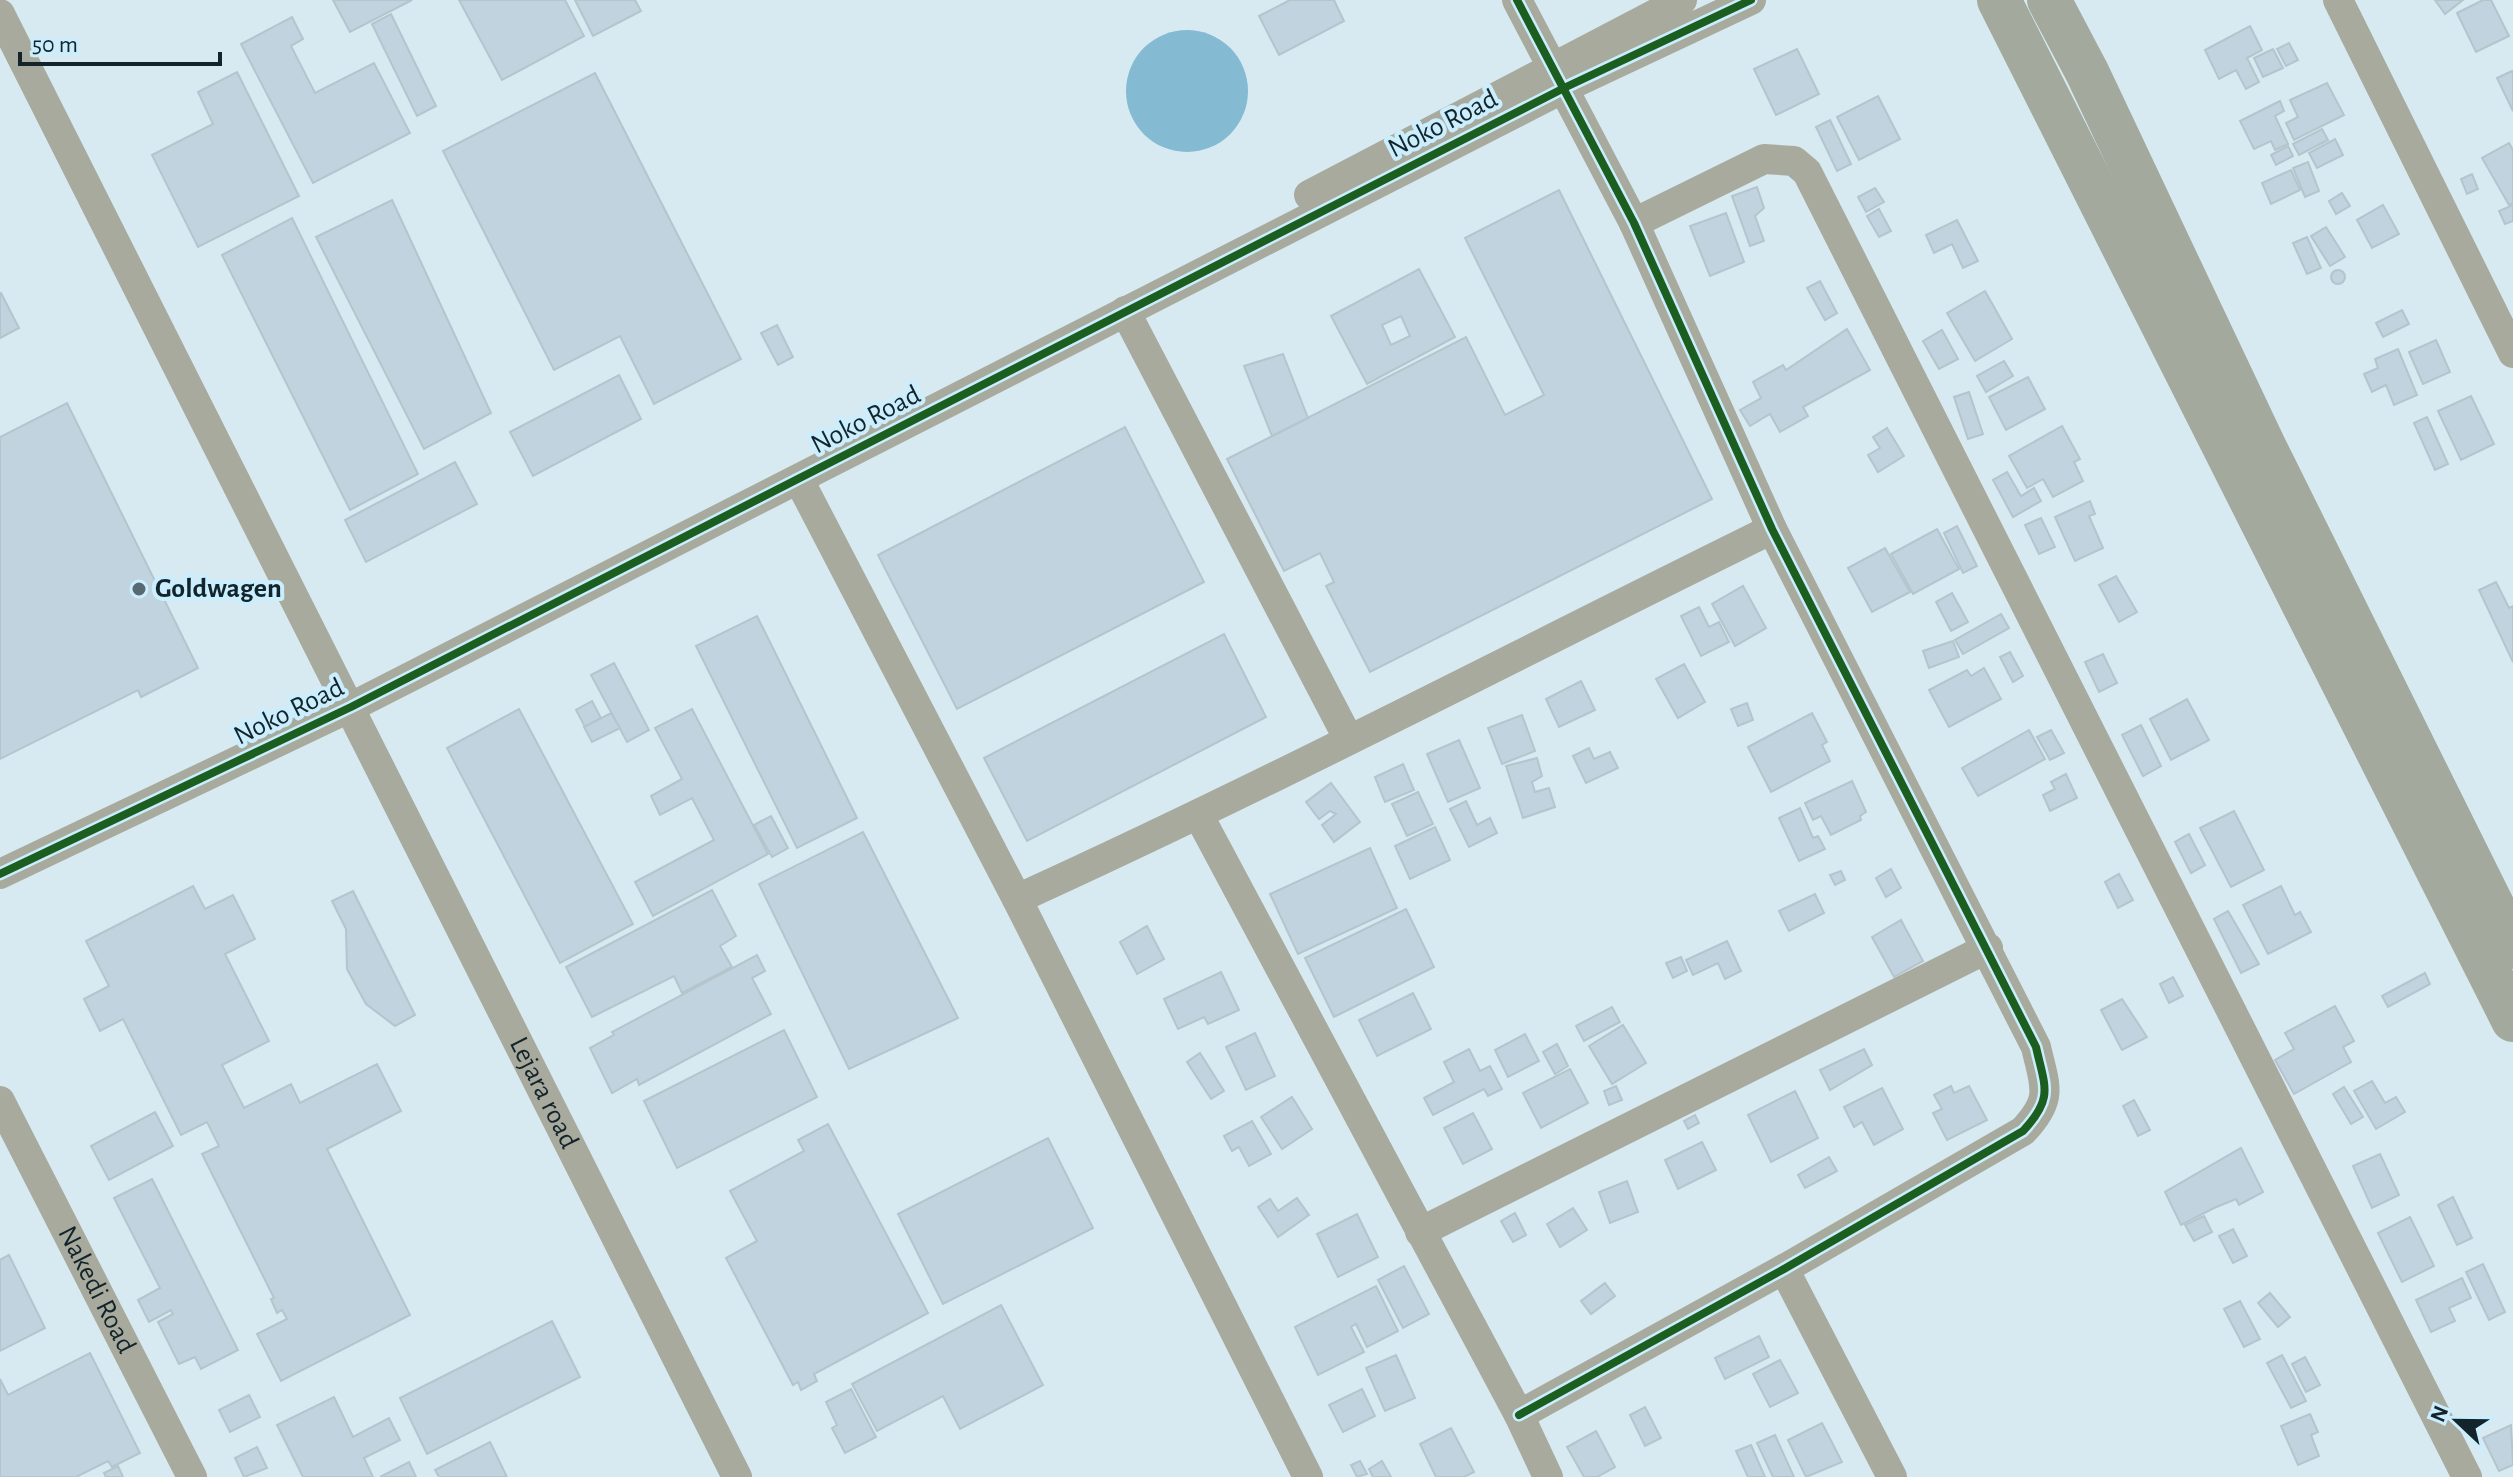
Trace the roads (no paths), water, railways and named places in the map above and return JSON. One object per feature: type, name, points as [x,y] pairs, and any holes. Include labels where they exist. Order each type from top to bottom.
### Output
[{"type":"main road","points":[[1999,0],[2513,1020]]},
{"type":"main road","points":[[2049,0],[2087,72],[2270,458],[2513,947]]},
{"type":"street","points":[[1517,0],[1634,223],[1772,529],[1988,948],[2036,1047],[2045,1089],[2042,1110],[2023,1131],[1784,1269],[1519,1415]]},
{"type":"street","points":[[0,855],[346,698],[1129,291],[1558,76],[1682,0]]},
{"type":"street","name":"Noko Road","points":[[0,874],[346,698],[799,480],[1125,311],[1558,76],[1751,0]]},
{"type":"street","points":[[2338,0],[2513,353]]},
{"type":"street","name":"Lejara road","points":[[0,14],[737,1477]]},
{"type":"street","points":[[1634,223],[1764,159],[1794,161],[1807,172],[2467,1477]]},
{"type":"street","points":[[1125,311],[1348,738]]},
{"type":"street","points":[[799,480],[1017,899],[1308,1477]]},
{"type":"street","points":[[1017,899],[1199,816],[1348,738],[1772,529]]},
{"type":"street","points":[[1199,816],[1519,1415],[1548,1477]]},
{"type":"street","points":[[1420,1232],[1988,948]]},
{"type":"street","name":"Nakedi Road","points":[[0,1101],[192,1477]]},
{"type":"street","points":[[1784,1269],[1892,1477]]},
{"type":"water","points":[[1187,30],[1210,35],[1230,48],[1243,68],[1248,91],[1243,114],[1230,134],[1210,147],[1187,152],[1164,147],[1144,134],[1131,114],[1126,91],[1131,68],[1144,48],[1164,35]]},
{"type":"place","name":"Goldwagen","points":[[139,589]]}]
